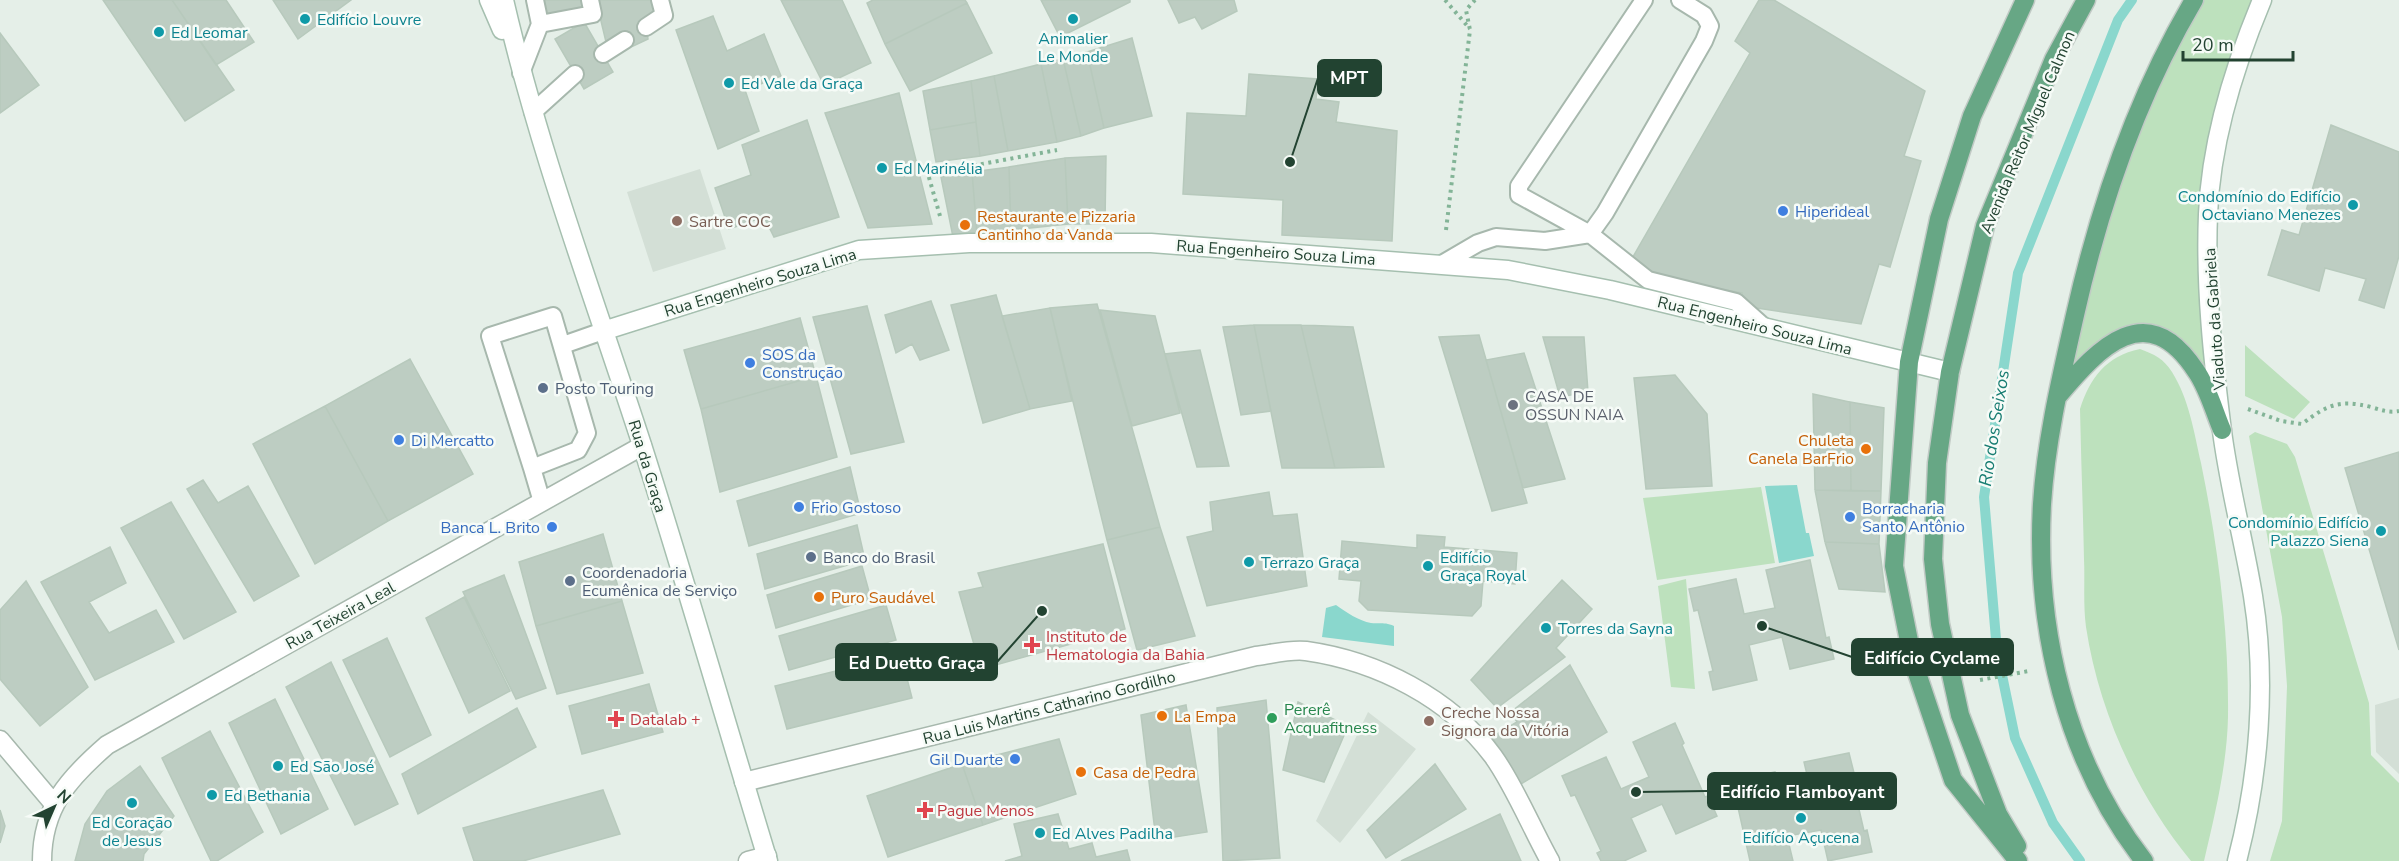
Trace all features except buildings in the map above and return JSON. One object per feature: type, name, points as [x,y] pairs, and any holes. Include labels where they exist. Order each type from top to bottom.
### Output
[{"type":"main road","points":[[2018,861],[1953,780],[1913,661],[1894,566],[1910,362],[1946,199],[1972,116],[2025,0]]},
{"type":"main road","name":"Avenida Reitor Miguel Calmon","points":[[2025,861],[1998,814],[1960,715],[1940,624],[1933,559],[1937,463],[1950,372],[1985,226],[2054,59],[2086,0]]},
{"type":"main road","points":[[2144,861],[2098,790],[2071,726],[2052,658],[2042,583],[2042,503],[2055,400],[2102,209],[2124,146],[2167,45],[2194,0]]},
{"type":"main road","points":[[2055,400],[2089,359],[2115,341],[2138,332],[2160,334],[2181,351],[2198,373],[2222,430]]},
{"type":"street","name":"Rua da Graça","points":[[489,0],[521,73]]},
{"type":"street","name":"Rua da Graça","points":[[504,0],[521,73],[642,446],[767,858]]},
{"type":"street","name":"Viaduto da Gabriela","points":[[2222,430],[2208,278],[2208,212],[2219,134],[2240,51],[2262,0]]},
{"type":"street","name":"Rua Engenheiro Souza Lima","points":[[603,331],[859,250],[969,243],[1151,243],[1509,270],[1610,290],[1950,372]]},
{"type":"street","points":[[2222,430],[2254,598],[2260,687],[2254,769],[2237,861]]},
{"type":"street","name":"Rua Teixeira Leal","points":[[42,861],[42,849],[54,804],[74,774],[107,745],[642,446]]},
{"type":"street","name":"Rua Luis Martins Catharino Gordilho","points":[[744,782],[1256,656],[1304,650],[1364,664],[1408,684],[1456,716],[1493,757],[1550,861]]},
{"type":"street","points":[[0,741],[54,804]]},
{"type":"street","points":[[748,861],[767,858]]},
{"type":"lane","points":[[521,73],[540,24],[535,0]]},
{"type":"lane","points":[[540,24],[593,14],[590,0]]},
{"type":"lane","points":[[646,27],[664,15],[660,0]]},
{"type":"lane","points":[[1644,0],[1519,186],[1519,195],[1590,234],[1648,280],[1736,302],[1764,327]]},
{"type":"lane","points":[[1442,264],[1478,243],[1496,237],[1545,241],[1590,234],[1614,198],[1707,34],[1710,26],[1704,15],[1680,0]]},
{"type":"lane","points":[[603,54],[625,40]]},
{"type":"lane","points":[[533,112],[575,74]]},
{"type":"lane","points":[[532,468],[578,450],[587,433],[553,316],[490,336],[542,502]]},
{"type":"lane","points":[[563,345],[603,331]]},
{"type":"path","points":[[1445,0],[1470,30]]},
{"type":"path","points":[[1447,216],[1470,30],[1466,10],[1475,0]]},
{"type":"path","points":[[940,218],[928,174],[1058,150]]},
{"type":"path","points":[[2219,398],[2281,421],[2302,424],[2328,405],[2354,403],[2391,412],[2399,411]]},
{"type":"path","points":[[1983,679],[2032,671]]},
{"type":"shaded area","name":"Sartre COC","points":[[700,169],[726,249],[653,272],[627,192]]},
{"type":"shaded area","points":[[2399,698],[2399,774],[2376,752],[2375,705]]},
{"type":"shaded area","points":[[1368,712],[1416,749],[1340,843],[1316,821]]},
{"type":"green space","points":[[2199,0],[2257,0],[2212,133],[2211,384],[2177,338],[2162,327],[2148,323],[2122,328],[2109,335],[2086,354],[2068,374],[2085,298],[2137,127]]},
{"type":"green space","points":[[2245,345],[2310,402],[2294,419],[2245,396]]},
{"type":"green space","points":[[2140,349],[2150,353],[2169,367],[2187,404],[2207,494],[2221,589],[2227,653],[2227,735],[2220,789],[2204,861],[2191,861],[2154,809],[2137,780],[2123,751],[2100,690],[2086,627],[2080,409],[2094,378],[2101,370],[2118,357]]},
{"type":"green space","points":[[2255,432],[2287,444],[2295,457],[2369,703],[2371,755],[2399,783],[2399,861],[2270,861],[2282,821],[2287,686],[2282,617],[2249,436]]},
{"type":"green space","points":[[1761,487],[1775,563],[1657,580],[1643,498]]},
{"type":"green space","points":[[1686,579],[1695,689],[1671,687],[1658,586]]},
{"type":"water","points":[[1797,485],[1806,533],[1809,533],[1814,556],[1779,563],[1765,486]]},
{"type":"water","points":[[1336,605],[1362,620],[1394,626],[1394,646],[1322,637],[1326,608]]},
{"type":"waterway","name":"Rio dos Seixos","points":[[2080,861],[2053,823],[2015,738],[1997,651],[1984,497],[2018,273],[2118,20],[2132,0]]},
{"type":"place","name":"Edifício Louvre","points":[[305,19]]},
{"type":"place","name":"Animalier Le Monde","points":[[1073,19]]},
{"type":"place","name":"Ed Leomar","points":[[159,32]]},
{"type":"place","name":"Ed Vale da Graça","points":[[729,83]]},
{"type":"place","name":"MPT","points":[[1290,162]]},
{"type":"place","name":"Ed Marinélia","points":[[882,168]]},
{"type":"place","name":"Condomínio do Edifício Octaviano Menezes","points":[[2353,205]]},
{"type":"place","name":"Hiperideal","points":[[1783,211]]},
{"type":"place","name":"Sartre COC","points":[[677,221]]},
{"type":"place","name":"Restaurante e Pizzaria Cantinho da Vanda","points":[[965,225]]},
{"type":"place","name":"SOS da Construção","points":[[750,363]]},
{"type":"place","name":"Posto Touring","points":[[543,388]]},
{"type":"place","name":"CASA DE OSSUN NAIA","points":[[1513,405]]},
{"type":"place","name":"Di Mercatto","points":[[399,440]]},
{"type":"place","name":"Chuleta Canela BarFrio","points":[[1866,449]]},
{"type":"place","name":"Frio Gostoso","points":[[799,507]]},
{"type":"place","name":"Borracharia Santo Antônio","points":[[1850,517]]},
{"type":"place","name":"Banca L. Brito","points":[[552,527]]},
{"type":"place","name":"Condomínio Edifício Palazzo Siena","points":[[2381,531]]},
{"type":"place","name":"Banco do Brasil","points":[[811,557]]},
{"type":"place","name":"Terrazo Graça","points":[[1249,562]]},
{"type":"place","name":"Edifício Graça Royal","points":[[1428,566]]},
{"type":"place","name":"Coordenadoria Ecumênica de Serviço","points":[[570,581]]},
{"type":"place","name":"Puro Saudável","points":[[819,597]]},
{"type":"place","name":"Ed Duetto Graça","points":[[1042,611]]},
{"type":"place","name":"Edifício Cyclame","points":[[1762,626]]},
{"type":"place","name":"Torres da Sayna","points":[[1546,628]]},
{"type":"place","name":"Instituto de Hematologia da Bahia","points":[[1032,645]]},
{"type":"place","name":"La Empa","points":[[1162,716]]},
{"type":"place","name":"Pererê Acquafitness","points":[[1272,718]]},
{"type":"place","name":"Datalab +","points":[[616,719]]},
{"type":"place","name":"Creche Nossa Signora da Vitória","points":[[1429,721]]},
{"type":"place","name":"Gil Duarte","points":[[1015,759]]},
{"type":"place","name":"Ed São José","points":[[278,766]]},
{"type":"place","name":"Casa de Pedra","points":[[1081,772]]},
{"type":"place","name":"Edifício Flamboyant","points":[[1636,792]]},
{"type":"place","name":"Ed Bethania","points":[[212,795]]},
{"type":"place","name":"Ed Coração de Jesus","points":[[132,803]]},
{"type":"place","name":"Pague Menos","points":[[925,810]]},
{"type":"place","name":"Edifício Açucena","points":[[1801,818]]},
{"type":"place","name":"Ed Alves Padilha","points":[[1040,833]]}]
